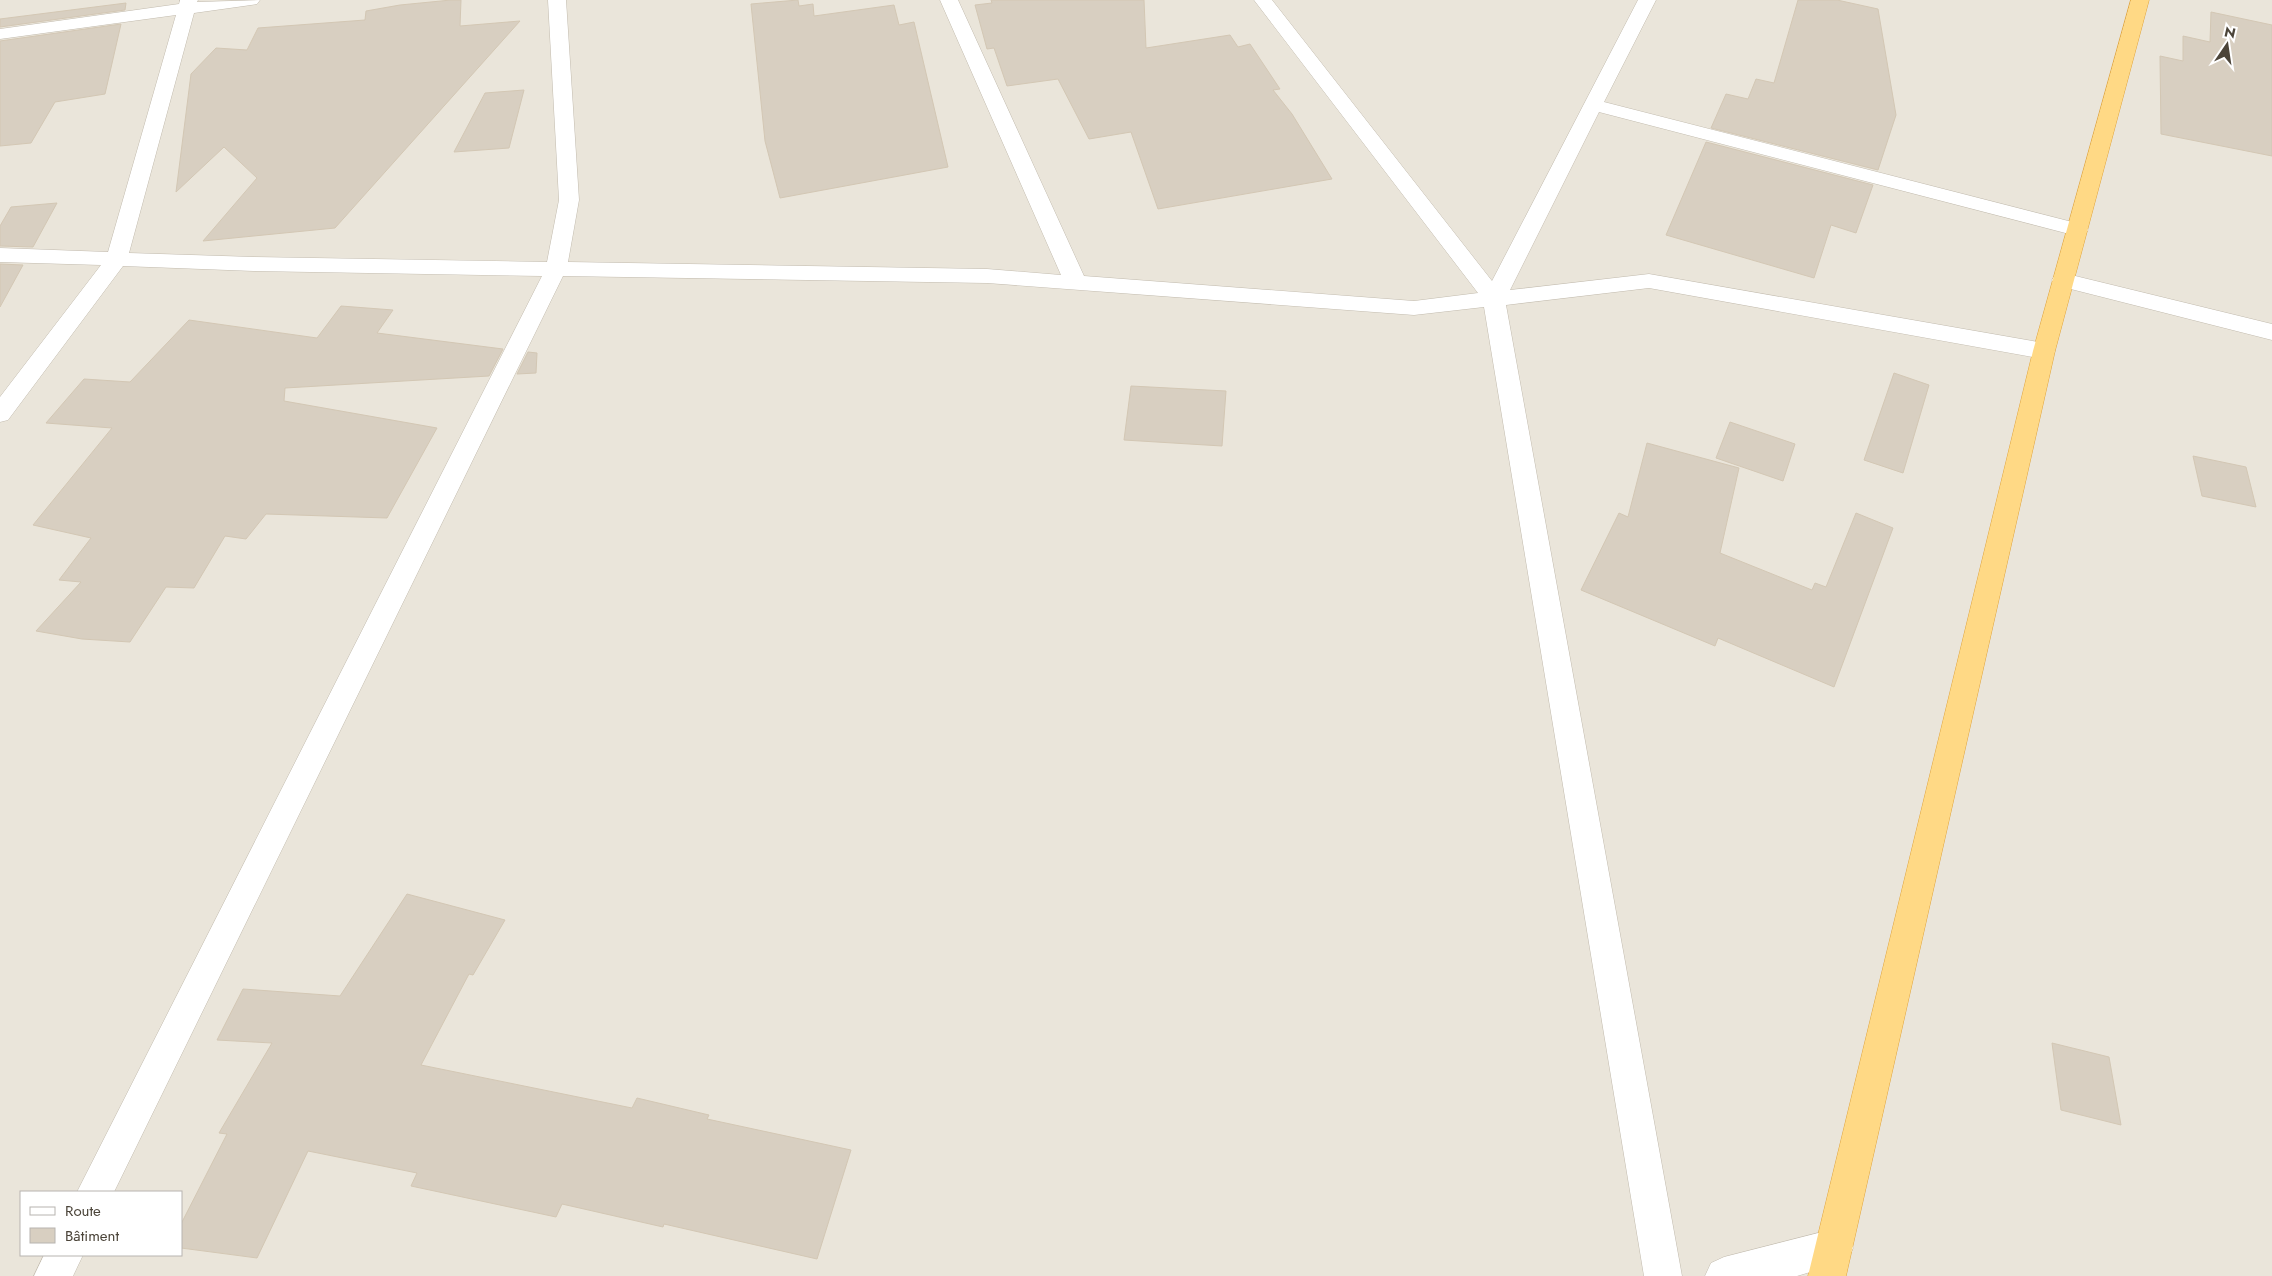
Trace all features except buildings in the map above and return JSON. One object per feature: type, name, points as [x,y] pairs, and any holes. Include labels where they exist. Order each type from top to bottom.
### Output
[{"type":"highway","points":[[1831,1262],[2044,351],[2140,0]]},
{"type":"street","points":[[0,34],[188,5],[251,0]]},
{"type":"street","points":[[95,1191],[556,269],[569,200],[557,0]]},
{"type":"street","points":[[949,0],[1076,283]]},
{"type":"street","points":[[1263,0],[1494,299],[1663,1276]]},
{"type":"street","points":[[1494,299],[1646,0]]},
{"type":"street","points":[[0,414],[117,259],[188,5]]},
{"type":"street","points":[[1593,105],[2077,230]]},
{"type":"street","points":[[0,255],[254,264],[987,276],[1414,308],[1649,281],[2044,351]]},
{"type":"street","points":[[2063,280],[2272,332]]},
{"type":"street","points":[[53,1276],[63,1256]]},
{"type":"street","points":[[1724,1276],[1831,1262]]},
{"type":"shaded area","points":[[0,0],[2272,0],[2272,1276],[0,1276]]}]
